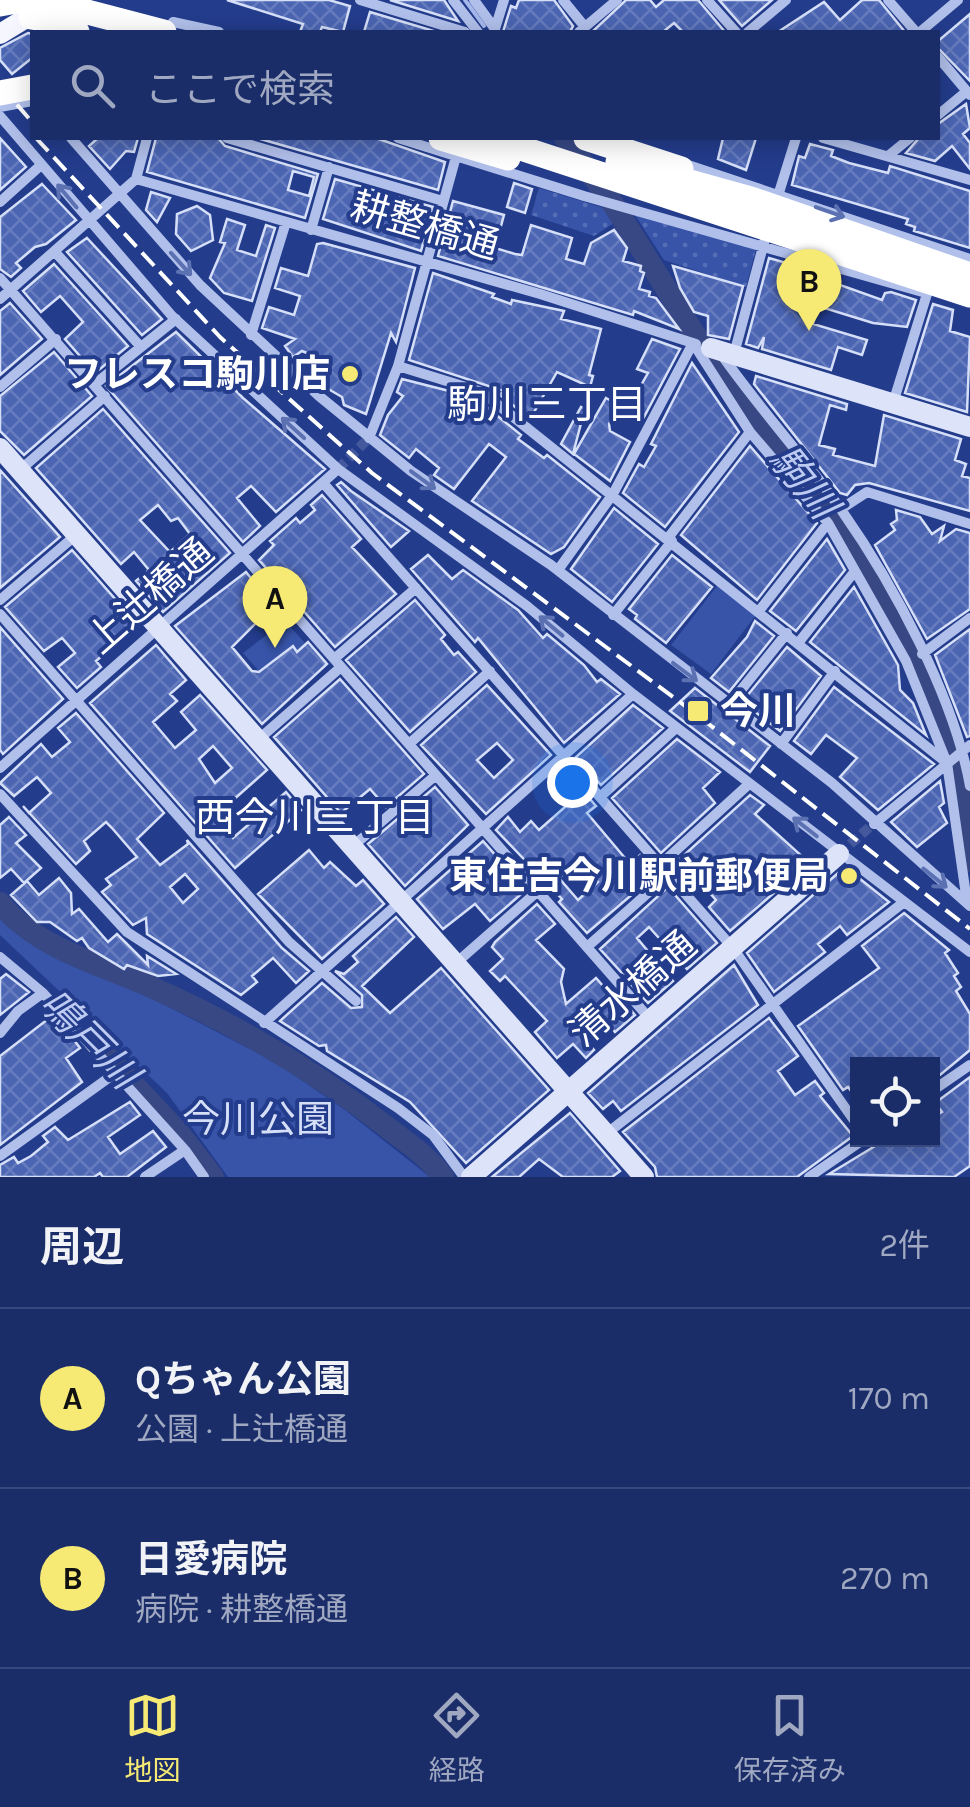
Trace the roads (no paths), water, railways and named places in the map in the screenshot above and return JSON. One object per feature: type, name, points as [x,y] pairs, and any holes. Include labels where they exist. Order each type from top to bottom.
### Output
[{"type":"highway","points":[[0,4],[48,9],[100,8],[160,27]]},
{"type":"highway","points":[[0,76],[30,70]]},
{"type":"highway","points":[[0,93],[30,87]]},
{"type":"highway","points":[[495,140],[604,188]]},
{"type":"highway","points":[[538,140],[752,200],[970,276]]},
{"type":"highway","points":[[592,140],[666,163],[752,200]]},
{"type":"highway","points":[[448,147],[526,163],[970,295]]},
{"type":"main road","points":[[0,34],[48,9]]},
{"type":"street","points":[[360,0],[458,30]]},
{"type":"street","points":[[454,0],[476,30]]},
{"type":"street","points":[[474,0],[494,30]]},
{"type":"street","points":[[495,30],[504,0]]},
{"type":"street","points":[[563,0],[582,30],[617,0]]},
{"type":"street","points":[[707,0],[734,30]]},
{"type":"street","points":[[750,30],[786,0]]},
{"type":"street","points":[[888,0],[916,30]]},
{"type":"street","points":[[920,30],[958,0]]},
{"type":"street","points":[[160,27],[195,30]]},
{"type":"street","points":[[940,59],[968,93],[940,114]]},
{"type":"street","points":[[0,108],[30,100]]},
{"type":"street","points":[[0,116],[176,319],[338,469],[527,606],[676,728],[968,951]]},
{"type":"street","points":[[73,140],[116,193],[251,335],[370,438],[463,508],[558,570],[781,744],[968,904]]},
{"type":"street","points":[[0,299],[136,179],[147,140]]},
{"type":"street","points":[[234,140],[443,200]]},
{"type":"street","points":[[370,438],[398,366],[443,200],[448,147],[409,140]]},
{"type":"street","points":[[620,140],[970,258]]},
{"type":"street","points":[[558,570],[710,348],[763,245],[795,140]]},
{"type":"street","points":[[830,140],[970,180]]},
{"type":"street","points":[[888,156],[908,140]]},
{"type":"street","points":[[0,184],[4,198],[41,165]]},
{"type":"street","points":[[311,230],[329,167]]},
{"type":"street","name":"耕整橋通","points":[[136,179],[540,294],[893,403],[969,422]]},
{"type":"street","points":[[604,188],[624,206],[970,306]]},
{"type":"street","points":[[251,335],[286,222]]},
{"type":"street","points":[[55,252],[141,348]]},
{"type":"street","points":[[0,278],[650,1020]]},
{"type":"street","points":[[893,403],[927,294]]},
{"type":"street","points":[[95,384],[176,319]]},
{"type":"street","points":[[0,387],[56,340]]},
{"type":"street","points":[[710,348],[750,432],[828,523],[906,662],[947,762],[968,904]]},
{"type":"street","points":[[710,348],[840,510],[922,654],[964,749],[970,786]]},
{"type":"street","points":[[398,366],[482,392],[947,762]]},
{"type":"street","points":[[20,470],[106,396]]},
{"type":"street","points":[[613,615],[750,432]]},
{"type":"street","points":[[0,448],[644,1177]]},
{"type":"street","name":"上辻橋通","points":[[0,768],[338,469]]},
{"type":"street","points":[[324,484],[733,948],[850,1114]]},
{"type":"street","points":[[840,510],[866,492],[970,524]]},
{"type":"street","points":[[759,610],[828,523]]},
{"type":"street","points":[[0,600],[77,534]]},
{"type":"street","points":[[798,642],[855,572]]},
{"type":"street","points":[[259,739],[416,588]]},
{"type":"street","points":[[0,614],[320,972],[356,1001]]},
{"type":"street","points":[[922,654],[970,618]]},
{"type":"street","points":[[729,705],[787,633]]},
{"type":"street","points":[[781,744],[836,671]]},
{"type":"street","points":[[409,744],[490,672]]},
{"type":"street","points":[[264,1023],[633,694]]},
{"type":"street","points":[[600,797],[676,728]]},
{"type":"street","points":[[875,823],[964,749]]},
{"type":"street","points":[[353,846],[436,774]]},
{"type":"street","points":[[587,948],[749,784]]},
{"type":"street","points":[[0,794],[127,932],[433,1135],[468,1177]]},
{"type":"street","name":"清水橋通","points":[[468,1177],[839,854]]},
{"type":"street","points":[[456,964],[538,891]]},
{"type":"street","points":[[606,1134],[904,902]]},
{"type":"street","points":[[0,957],[43,993],[185,1150],[204,1177]]},
{"type":"street","points":[[0,1032],[18,1011],[43,993]]},
{"type":"street","points":[[940,1085],[970,1064]]},
{"type":"street","points":[[0,1156],[114,1074]]},
{"type":"street","points":[[810,1177],[853,1147]]},
{"type":"street","points":[[145,1177],[185,1150]]},
{"type":"waterway","name":"駒川","points":[[465,0],[484,26]]},
{"type":"waterway","name":"駒川","points":[[566,140],[613,204],[709,357],[795,473],[835,516],[912,655],[948,745],[964,806],[970,861]]},
{"type":"waterway","name":"今川","points":[[0,903],[15,919],[50,943],[183,1002],[306,1070],[413,1147],[443,1177]]},
{"type":"waterway","name":"鳴戸川","points":[[95,1043],[179,1133],[213,1177]]},
{"type":"tunnel","points":[[338,469],[369,438]]},
{"type":"tunnel","points":[[839,854],[873,824]]},
{"type":"railway","points":[[0,85],[30,120]]},
{"type":"railway","points":[[38,140],[220,337],[372,473],[692,711],[970,929]]},
{"type":"place","name":"日愛病院","points":[[809,331]]},
{"type":"place","name":"フレスコ駒川店","points":[[350,374]]},
{"type":"place","name":"Qちゃん公園","points":[[275,648]]},
{"type":"place","name":"今川","points":[[698,711]]},
{"type":"place","name":"東住吉今川駅前郵便局","points":[[849,876]]},
{"type":"district","name":"駒川三丁目","points":[[547,404]]},
{"type":"district","name":"西今川三丁目","points":[[315,817]]},
{"type":"park label","name":"今川公園","points":[[258,1119]]}]
